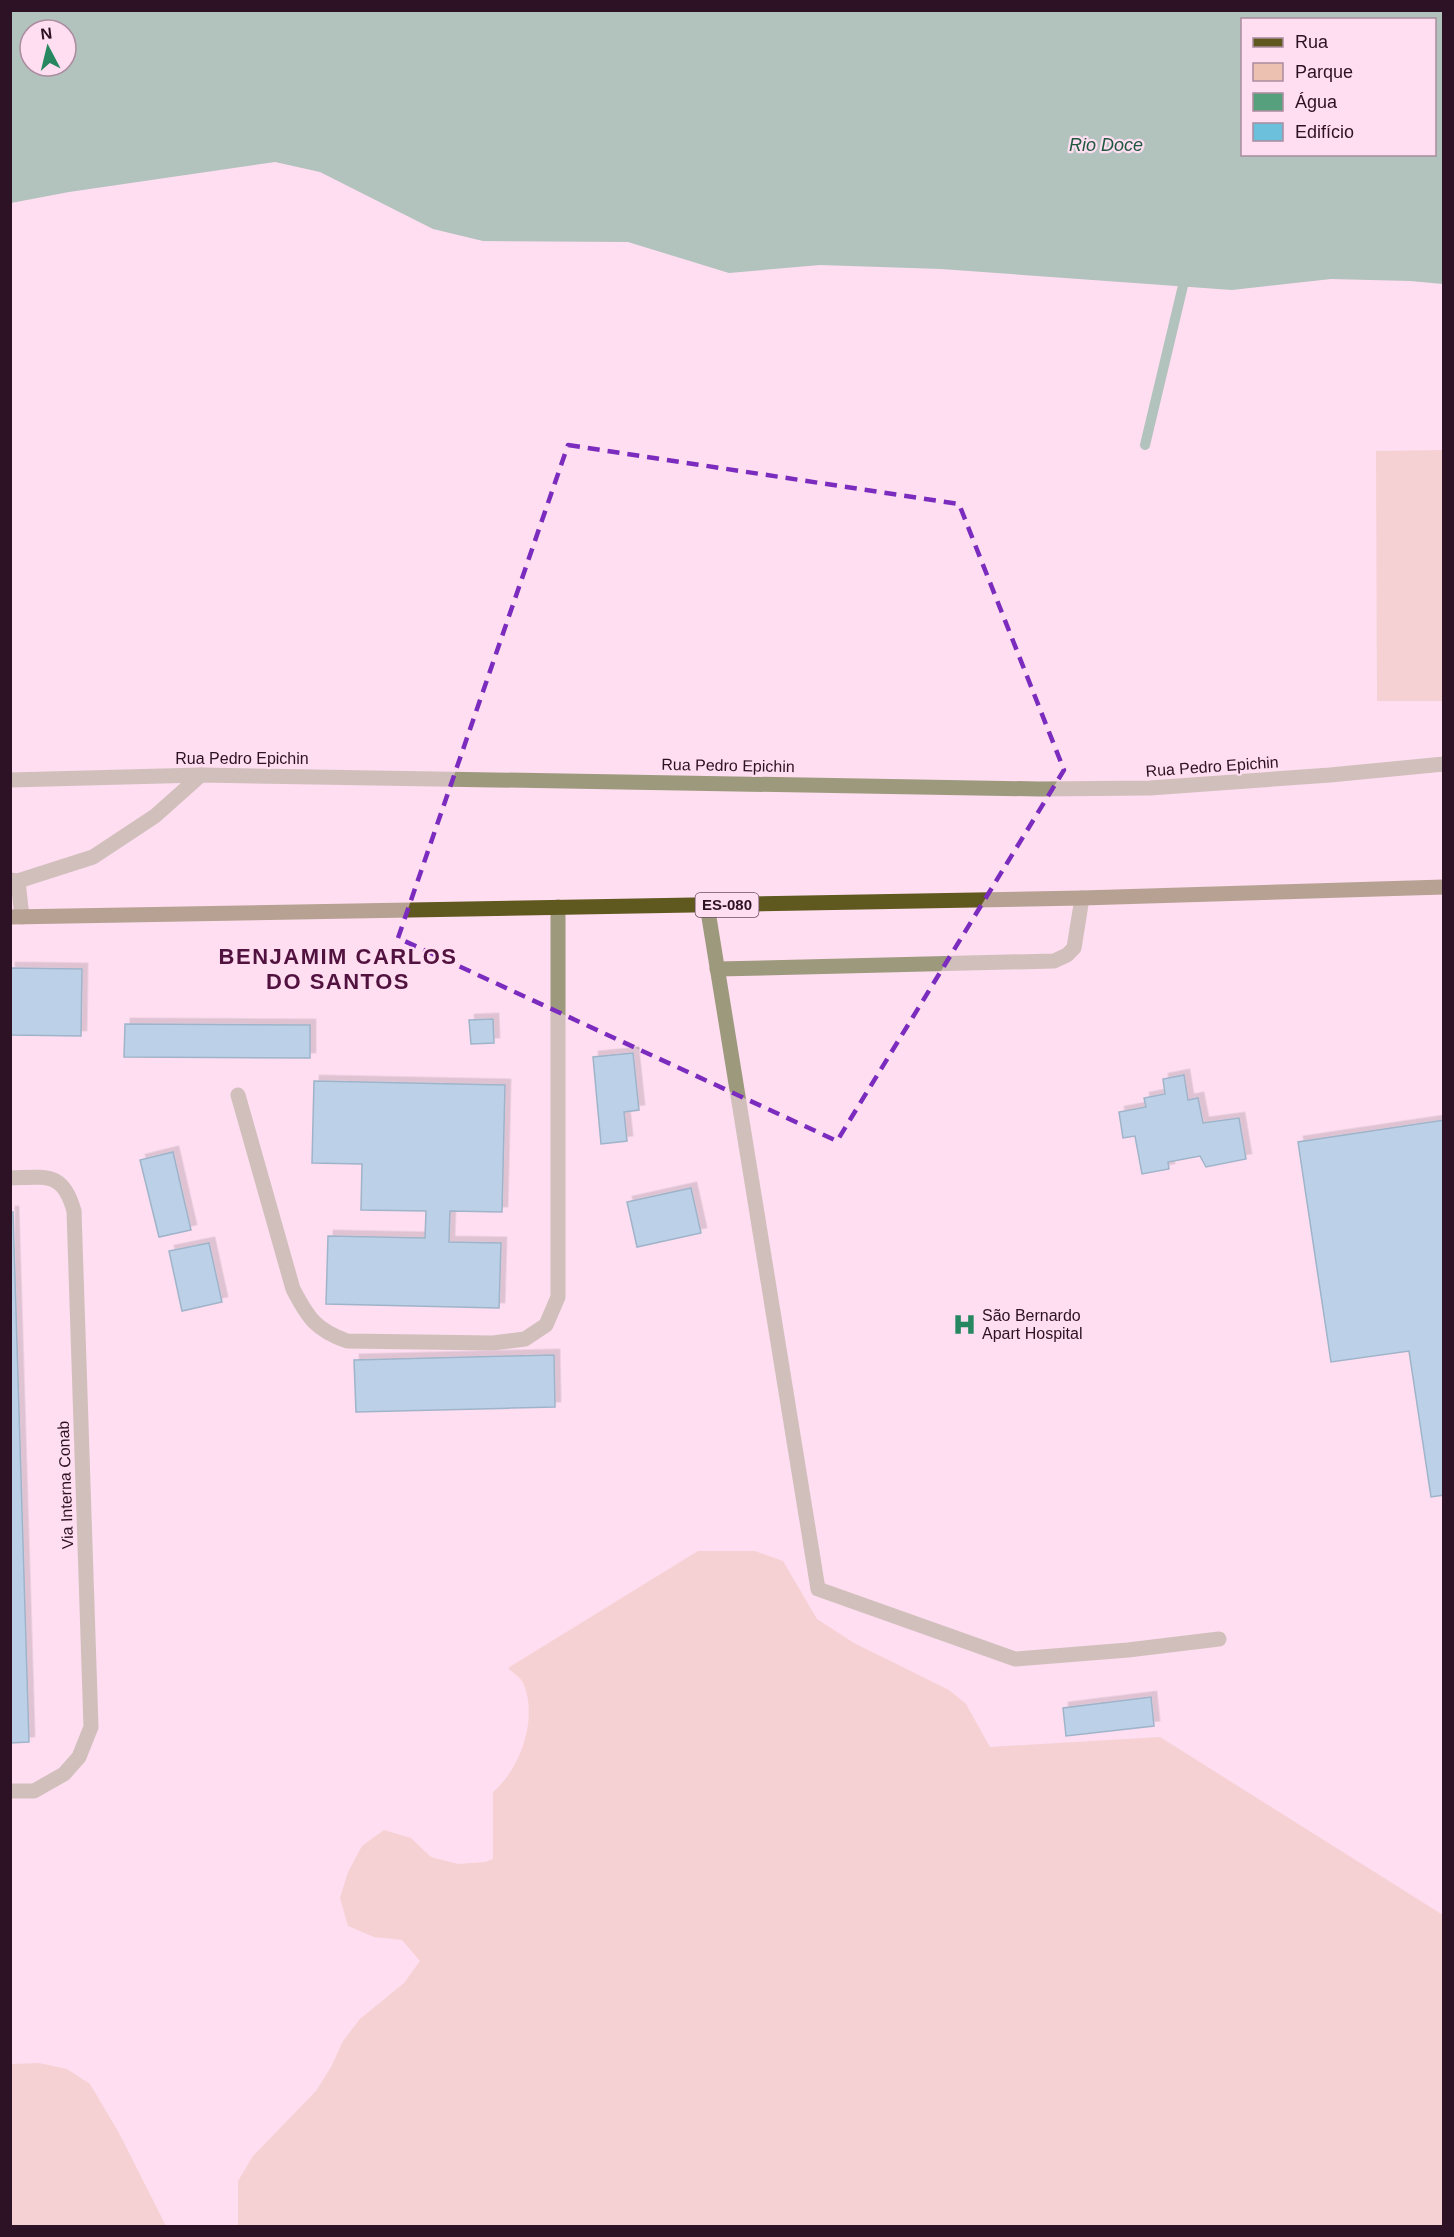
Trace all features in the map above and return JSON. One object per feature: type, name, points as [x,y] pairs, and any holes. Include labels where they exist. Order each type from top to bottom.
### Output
[{"type":"main road","name":"ES-080","points":[[16,917],[1082,898],[1443,887]]},
{"type":"street","name":"Rua Pedro Epichin","points":[[10,780],[201,775],[1139,789],[1443,765]]},
{"type":"street","points":[[16,917],[14,880],[93,857],[155,816],[201,775]]},
{"type":"street","points":[[717,969],[1054,961],[1067,955],[1074,948],[1082,898]]},
{"type":"street","points":[[707,905],[818,1590],[1015,1659],[1128,1650],[1219,1639]]},
{"type":"street","points":[[238,1095],[293,1289],[308,1317],[326,1334],[347,1341],[493,1343],[525,1339],[546,1325],[558,1297],[558,907]]},
{"type":"street","name":"Via Interna Conab","points":[[10,1178],[47,1177],[62,1184],[74,1211],[91,1727],[79,1757],[64,1774],[34,1791],[10,1791]]},
{"type":"highlighted area","points":[[568,445],[959,504],[1064,770],[837,1141],[398,938]]},
{"type":"green space","points":[[1443,450],[1443,701],[1377,701],[1376,451]]},
{"type":"green space","points":[[698,1551],[755,1551],[783,1561],[817,1619],[854,1643],[949,1690],[966,1704],[990,1747],[1160,1737],[1443,1915],[1443,2226],[238,2226],[238,2181],[253,2156],[316,2091],[343,2041],[360,2019],[404,1983],[420,1961],[402,1940],[374,1937],[348,1926],[340,1898],[348,1872],[362,1846],[384,1830],[411,1838],[431,1857],[458,1864],[485,1862],[493,1859],[493,1792],[503,1782],[518,1757],[524,1743],[529,1713],[523,1682],[508,1668]]},
{"type":"green space","points":[[39,2063],[67,2069],[90,2084],[119,2133],[166,2226],[11,2226],[11,2064]]},
{"type":"water","name":"Rio Doce","points":[[11,10],[1443,11],[1443,284],[1331,279],[1232,290],[941,269],[820,265],[729,273],[628,242],[483,241],[433,229],[320,172],[275,162],[69,192],[11,203]]},
{"type":"building","points":[[10,968],[82,969],[81,1036],[10,1035]]},
{"type":"building","points":[[493,1019],[494,1043],[471,1044],[469,1020]]},
{"type":"building","points":[[125,1024],[310,1025],[310,1058],[124,1057]]},
{"type":"building","points":[[633,1053],[639,1110],[624,1112],[627,1141],[601,1144],[593,1057]]},
{"type":"building","points":[[1184,1075],[1188,1100],[1198,1098],[1203,1123],[1239,1118],[1246,1159],[1206,1167],[1200,1156],[1168,1162],[1169,1169],[1142,1174],[1135,1136],[1123,1138],[1119,1112],[1146,1107],[1144,1098],[1165,1094],[1163,1079]]},
{"type":"building","points":[[314,1081],[505,1085],[502,1212],[450,1211],[449,1242],[501,1243],[499,1308],[326,1304],[328,1236],[425,1238],[426,1211],[361,1210],[362,1164],[312,1163]]},
{"type":"building","points":[[1444,1120],[1444,1495],[1431,1497],[1409,1351],[1331,1362],[1298,1142]]},
{"type":"building","points":[[173,1152],[191,1230],[159,1237],[140,1160]]},
{"type":"building","points":[[691,1188],[701,1233],[637,1247],[627,1202]]},
{"type":"building","points":[[10,1212],[13,1212],[29,1742],[10,1743]]},
{"type":"building","points":[[209,1243],[222,1302],[182,1311],[169,1251]]},
{"type":"building","points":[[554,1355],[555,1407],[356,1412],[354,1360]]},
{"type":"building","points":[[1151,1697],[1154,1726],[1066,1736],[1063,1708]]},
{"type":"waterway","points":[[1145,445],[1186,273]]},
{"type":"place","name":"São Bernardo Apart Hospital","points":[[964,1324]]},
{"type":"district","name":"BENJAMIM CARLOS DO SANTOS","points":[[338,968]]}]
